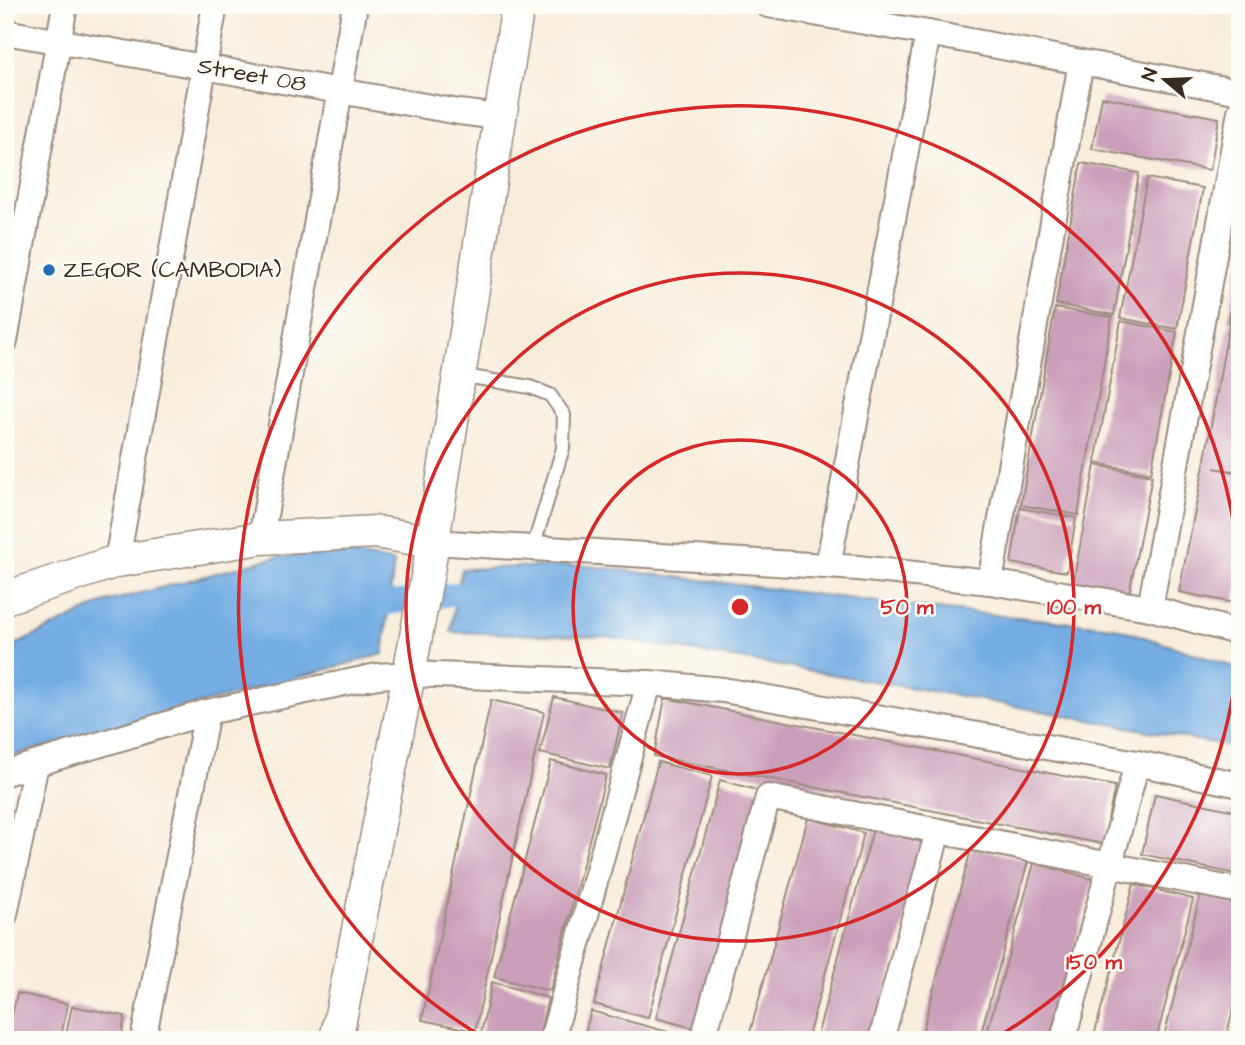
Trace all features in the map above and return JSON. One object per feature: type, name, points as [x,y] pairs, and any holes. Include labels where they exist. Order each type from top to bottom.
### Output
[{"type":"street","points":[[5,341],[65,5]]},
{"type":"street","points":[[117,561],[215,5]]},
{"type":"street","points":[[261,538],[355,5]]},
{"type":"street","points":[[336,1040],[430,557],[518,5]]},
{"type":"street","points":[[768,5],[1240,92]]},
{"type":"street","name":"Street 08","points":[[5,32],[499,117]]},
{"type":"street","points":[[828,566],[928,33]]},
{"type":"street","points":[[990,582],[1081,62]]},
{"type":"street","points":[[1150,608],[1240,111]]},
{"type":"street","points":[[5,598],[117,561],[261,538],[376,532],[430,557],[533,548],[858,568],[990,582],[1150,608],[1240,633]]},
{"type":"street","points":[[5,773],[207,712],[377,676],[409,674],[649,683],[723,690],[1137,763],[1240,785]]},
{"type":"street","points":[[552,1040],[649,683]]},
{"type":"street","points":[[142,1040],[207,712]]},
{"type":"street","points":[[1063,1040],[1137,763]]},
{"type":"street","points":[[5,914],[36,764]]},
{"type":"street","points":[[703,1040],[768,797],[1240,891]]},
{"type":"street","points":[[881,1040],[938,831]]},
{"type":"lane","points":[[459,375],[530,387],[550,395],[564,415],[563,448],[533,548]]},
{"type":"water","points":[[345,553],[394,562],[383,654],[5,758],[5,650],[103,603],[277,557]]},
{"type":"water","points":[[580,565],[917,607],[1114,627],[1240,669],[1240,748],[955,695],[608,637],[451,632],[462,569]]},
{"type":"building","points":[[1102,97],[1219,118],[1210,170],[1092,149]]},
{"type":"building","points":[[1081,163],[1139,173],[1114,315],[1056,304]]},
{"type":"building","points":[[1147,178],[1203,188],[1177,329],[1120,318]]},
{"type":"building","points":[[1240,265],[1240,324],[1228,322]]},
{"type":"building","points":[[1055,308],[1112,317],[1078,515],[1021,505]]},
{"type":"building","points":[[1121,321],[1177,332],[1151,473],[1095,463]]},
{"type":"building","points":[[1229,324],[1240,326],[1240,472],[1214,468],[1240,473],[1240,575],[1234,603],[1179,592]]},
{"type":"building","points":[[1095,465],[1152,476],[1129,594],[1073,584]]},
{"type":"building","points":[[1020,508],[1076,518],[1067,572],[1011,563]]},
{"type":"building","points":[[554,697],[623,713],[610,769],[540,753]]},
{"type":"building","points":[[665,698],[1115,786],[1103,844],[654,756]]},
{"type":"building","points":[[491,700],[544,712],[475,1031],[422,1020]]},
{"type":"building","points":[[551,761],[606,775],[550,991],[494,977]]},
{"type":"building","points":[[658,762],[712,776],[648,1018],[594,1004]]},
{"type":"building","points":[[720,780],[761,791],[697,1029],[656,1018]]},
{"type":"building","points":[[1155,794],[1240,812],[1240,875],[1142,854]]},
{"type":"building","points":[[808,818],[864,833],[807,1040],[748,1040]]},
{"type":"building","points":[[873,829],[926,843],[873,1040],[816,1040]]},
{"type":"building","points":[[972,846],[1028,861],[979,1040],[920,1040]]},
{"type":"building","points":[[1034,863],[1093,879],[1049,1040],[985,1040]]},
{"type":"building","points":[[1134,884],[1193,899],[1156,1040],[1093,1040]]},
{"type":"building","points":[[1201,893],[1240,903],[1240,985],[1225,1040],[1163,1040]]},
{"type":"building","points":[[492,982],[548,998],[538,1040],[480,1038]]},
{"type":"building","points":[[17,993],[68,1004],[60,1040],[7,1040]]},
{"type":"building","points":[[72,1006],[125,1016],[121,1040],[65,1040]]},
{"type":"building","points":[[591,1011],[694,1039],[694,1040],[583,1040]]},
{"type":"waterway","points":[[361,612],[390,603],[456,594],[485,598]]},
{"type":"place","name":"ZEGOR (CAMBODIA)","points":[[49,270]]}]
